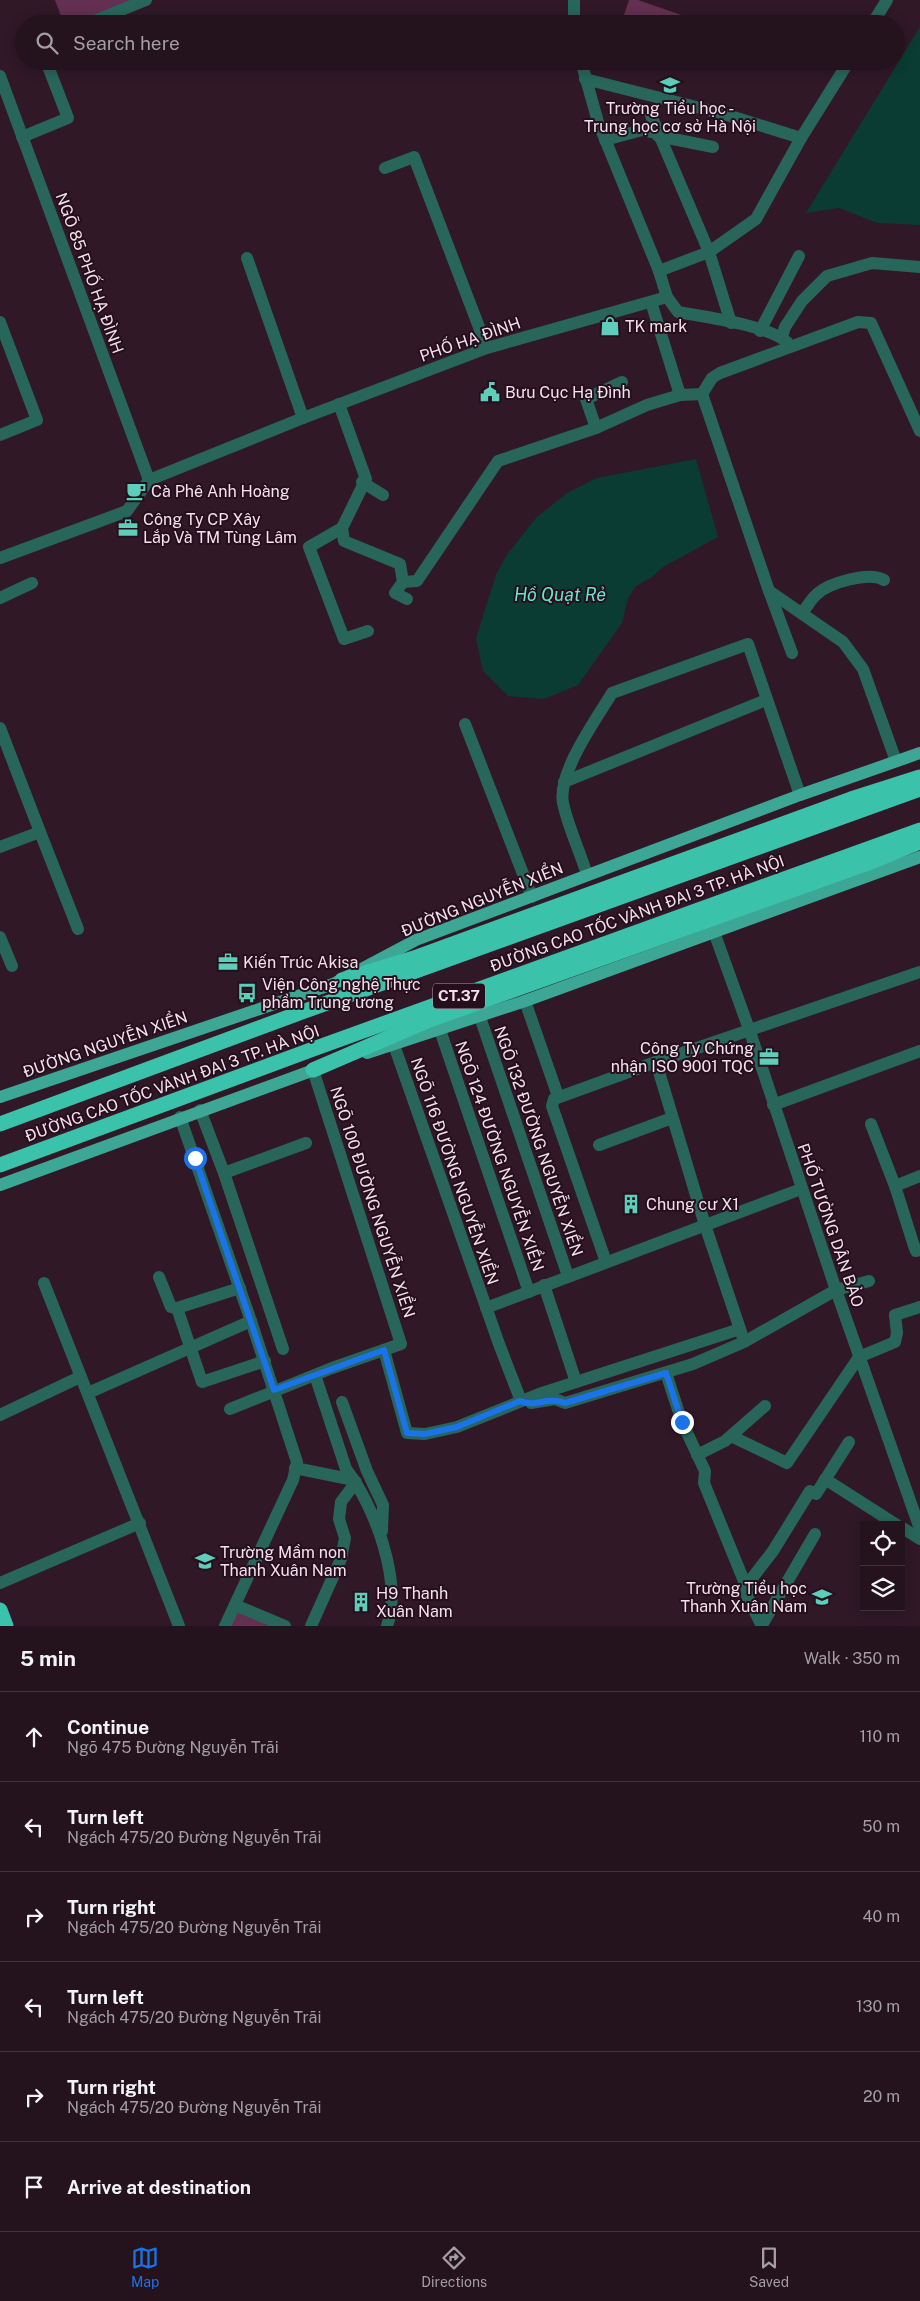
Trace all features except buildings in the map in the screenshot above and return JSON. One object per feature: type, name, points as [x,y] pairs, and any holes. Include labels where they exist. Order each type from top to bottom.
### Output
[{"type":"highway","points":[[342,980],[414,958],[851,799],[920,777]]},
{"type":"highway","name":"ĐƯỜNG CAO TỐC VÀNH ĐAI 3 TP. HÀ NỘI","points":[[0,1124],[311,1008],[920,789]]},
{"type":"highway","name":"ĐƯỜNG CAO TỐC VÀNH ĐAI 3 TP. HÀ NỘI","points":[[0,1165],[316,1048],[920,830]]},
{"type":"highway","points":[[313,1070],[427,1021],[920,842]]},
{"type":"highway","points":[[0,1610],[6,1626]]},
{"type":"main road","name":"ĐƯỜNG NGUYỄN XIỂN","points":[[0,1098],[342,980],[416,940],[800,795],[920,753]]},
{"type":"main road","points":[[70,1159],[75,1142],[920,836]]},
{"type":"main road","points":[[0,1185],[180,1117],[313,1070],[526,1001],[920,857]]},
{"type":"street","points":[[109,15],[146,0]]},
{"type":"street","points":[[574,0],[574,15]]},
{"type":"street","points":[[878,15],[887,0]]},
{"type":"street","points":[[22,136],[68,118],[49,70]]},
{"type":"street","points":[[583,70],[605,140],[659,271],[667,297],[678,312],[731,323],[782,337],[791,349]]},
{"type":"street","points":[[659,271],[709,252],[756,218],[801,138],[843,70]]},
{"type":"street","name":"NGÕ 85 PHỐ HẠ ĐÌNH","points":[[0,76],[150,480]]},
{"type":"street","points":[[585,79],[724,114],[801,138]]},
{"type":"street","points":[[650,113],[657,134],[709,252],[731,323]]},
{"type":"street","points":[[605,140],[642,130],[713,147]]},
{"type":"street","points":[[385,168],[414,157],[487,348]]},
{"type":"street","points":[[760,330],[799,256]]},
{"type":"street","points":[[247,258],[303,418]]},
{"type":"street","points":[[782,337],[785,327],[802,301],[827,276],[872,262],[920,267]]},
{"type":"street","name":"PHỐ HẠ ĐÌNH","points":[[150,480],[303,418],[487,348],[667,297]]},
{"type":"street","points":[[652,302],[680,395]]},
{"type":"street","points":[[0,322],[37,420],[0,435]]},
{"type":"street","points":[[702,394],[712,378],[720,373],[791,349],[858,322],[872,322],[920,431]]},
{"type":"street","points":[[596,428],[586,399],[622,382]]},
{"type":"street","points":[[403,582],[417,581],[498,461],[596,428],[647,405],[680,395],[702,394]]},
{"type":"street","points":[[702,394],[769,592],[792,653]]},
{"type":"street","points":[[339,404],[366,478],[362,482],[342,528],[344,542],[400,564],[403,582],[395,593],[407,599]]},
{"type":"street","points":[[0,558],[127,511],[150,480]]},
{"type":"street","points":[[362,482],[383,495]]},
{"type":"street","points":[[342,528],[309,547],[344,639],[368,630]]},
{"type":"street","points":[[802,614],[817,593],[854,578],[877,576],[884,580]]},
{"type":"street","points":[[0,598],[32,583]]},
{"type":"street","points":[[769,592],[843,642],[863,670],[896,761]]},
{"type":"street","points":[[587,875],[562,801],[564,782],[570,766],[612,692],[748,644],[800,795]]},
{"type":"street","points":[[564,782],[766,700]]},
{"type":"street","points":[[464,724],[532,897]]},
{"type":"street","points":[[0,728],[78,929]]},
{"type":"street","points":[[0,847],[40,832]]},
{"type":"street","name":"PHỐ TƯỞNG DÂN BẢO","points":[[714,932],[749,1029],[859,1357],[920,1529]]},
{"type":"street","points":[[0,937],[12,966]]},
{"type":"street","points":[[606,1262],[552,1106],[558,1096],[920,972]]},
{"type":"street","points":[[526,1001],[558,1096]]},
{"type":"street","name":"NGÕ 132 ĐƯỜNG NGUYỄN XIỂN","points":[[480,1017],[568,1276]]},
{"type":"street","name":"NGÕ 124 ĐƯỜNG NGUYỄN XIỂN","points":[[440,1030],[529,1292]]},
{"type":"street","name":"NGÕ 116 ĐƯỜNG NGUYỄN XIỂN","points":[[394,1045],[520,1401]]},
{"type":"street","points":[[773,1105],[920,1051]]},
{"type":"street","points":[[656,1062],[705,1225],[744,1342]]},
{"type":"street","name":"NGÕ 100 ĐƯỜNG NGUYỄN XIỂN","points":[[313,1070],[401,1344],[384,1350]]},
{"type":"street","points":[[200,1110],[224,1173],[283,1349]]},
{"type":"street","points":[[180,1117],[265,1361],[297,1462],[293,1480],[225,1626]]},
{"type":"street","points":[[598,1145],[672,1118]]},
{"type":"street","points":[[871,1124],[895,1186],[914,1246],[916,1251],[920,1250]]},
{"type":"street","points":[[224,1173],[306,1142]]},
{"type":"street","points":[[895,1186],[920,1176]]},
{"type":"street","points":[[486,1308],[802,1189]]},
{"type":"street","points":[[158,1277],[171,1306],[177,1308],[240,1288]]},
{"type":"street","points":[[520,1401],[528,1404],[554,1399],[565,1403],[666,1373],[744,1342],[836,1290],[869,1280]]},
{"type":"street","points":[[44,1283],[180,1626]]},
{"type":"street","points":[[544,1285],[576,1382]]},
{"type":"street","points":[[730,1436],[787,1463],[859,1357],[894,1342],[897,1333],[895,1315],[920,1307]]},
{"type":"street","points":[[177,1308],[202,1382],[265,1361]]},
{"type":"street","points":[[88,1393],[251,1321]]},
{"type":"street","points":[[230,1409],[274,1390],[384,1350],[407,1433],[425,1434],[457,1427],[520,1401],[740,1329]]},
{"type":"street","points":[[666,1373],[682,1422],[705,1471],[704,1483],[746,1586],[747,1596],[762,1625]]},
{"type":"street","points":[[315,1375],[346,1469],[355,1481],[375,1520],[382,1539],[387,1558],[392,1622]]},
{"type":"street","points":[[0,1415],[80,1377]]},
{"type":"street","points":[[342,1402],[367,1471],[383,1505],[382,1539]]},
{"type":"street","points":[[697,1455],[730,1436],[765,1406]]},
{"type":"street","points":[[746,1586],[773,1550],[810,1491],[816,1494],[849,1442]]},
{"type":"street","points":[[295,1468],[355,1481]]},
{"type":"street","points":[[825,1479],[891,1521]]},
{"type":"street","points":[[311,1626],[341,1559],[345,1538],[339,1519],[341,1502],[355,1481]]},
{"type":"street","points":[[0,1583],[140,1522]]},
{"type":"street","points":[[905,1530],[920,1539]]},
{"type":"street","points":[[762,1625],[814,1534]]},
{"type":"street","points":[[236,1605],[285,1626]]},
{"type":"shaded area","points":[[55,0],[137,0],[101,15],[61,15]]},
{"type":"shaded area","points":[[629,0],[638,0],[681,15],[624,15]]},
{"type":"shaded area","points":[[237,1611],[274,1626],[231,1626]]},
{"type":"water","points":[[920,27],[920,225],[877,223],[839,208],[806,213],[894,70],[905,70],[905,51]]},
{"type":"water","name":"Hồ Quạt Rẻ","points":[[696,459],[718,537],[663,567],[651,578],[636,586],[628,598],[622,623],[578,685],[544,699],[508,696],[483,671],[476,638],[496,575],[506,556],[536,518],[567,493],[597,478]]},
{"type":"place","name":"Trường Tiểu học - Trung học cơ sở Hà Nội","points":[[670,85]]},
{"type":"place","name":"TK mark","points":[[610,326]]},
{"type":"place","name":"Bưu Cục Hạ Đình","points":[[490,392]]},
{"type":"place","name":"Cà Phê Anh Hoàng","points":[[136,491]]},
{"type":"place","name":"Công Ty CP Xây Lắp Và TM Tùng Lâm","points":[[128,528]]},
{"type":"place","name":"Kiến Trúc Akisa","points":[[228,962]]},
{"type":"place","name":"Viện Công nghệ Thực phẩm Trung ương","points":[[247,993]]},
{"type":"place","name":"Công Ty Chứng nhận ISO 9001 TQC","points":[[769,1057]]},
{"type":"place","name":"Chung cư X1","points":[[631,1204]]},
{"type":"place","name":"Trường Mầm non Thanh Xuân Nam","points":[[205,1561]]},
{"type":"place","name":"Trường Tiểu học Thanh Xuân Nam","points":[[822,1597]]},
{"type":"place","name":"H9 Thanh Xuân Nam","points":[[361,1602]]},
{"type":"route","points":[[195,1158],[274,1390],[384,1350],[407,1433],[425,1434],[457,1427],[484,1414],[502,1410],[520,1401],[528,1404],[554,1399],[565,1403],[666,1373],[682,1422]]}]
